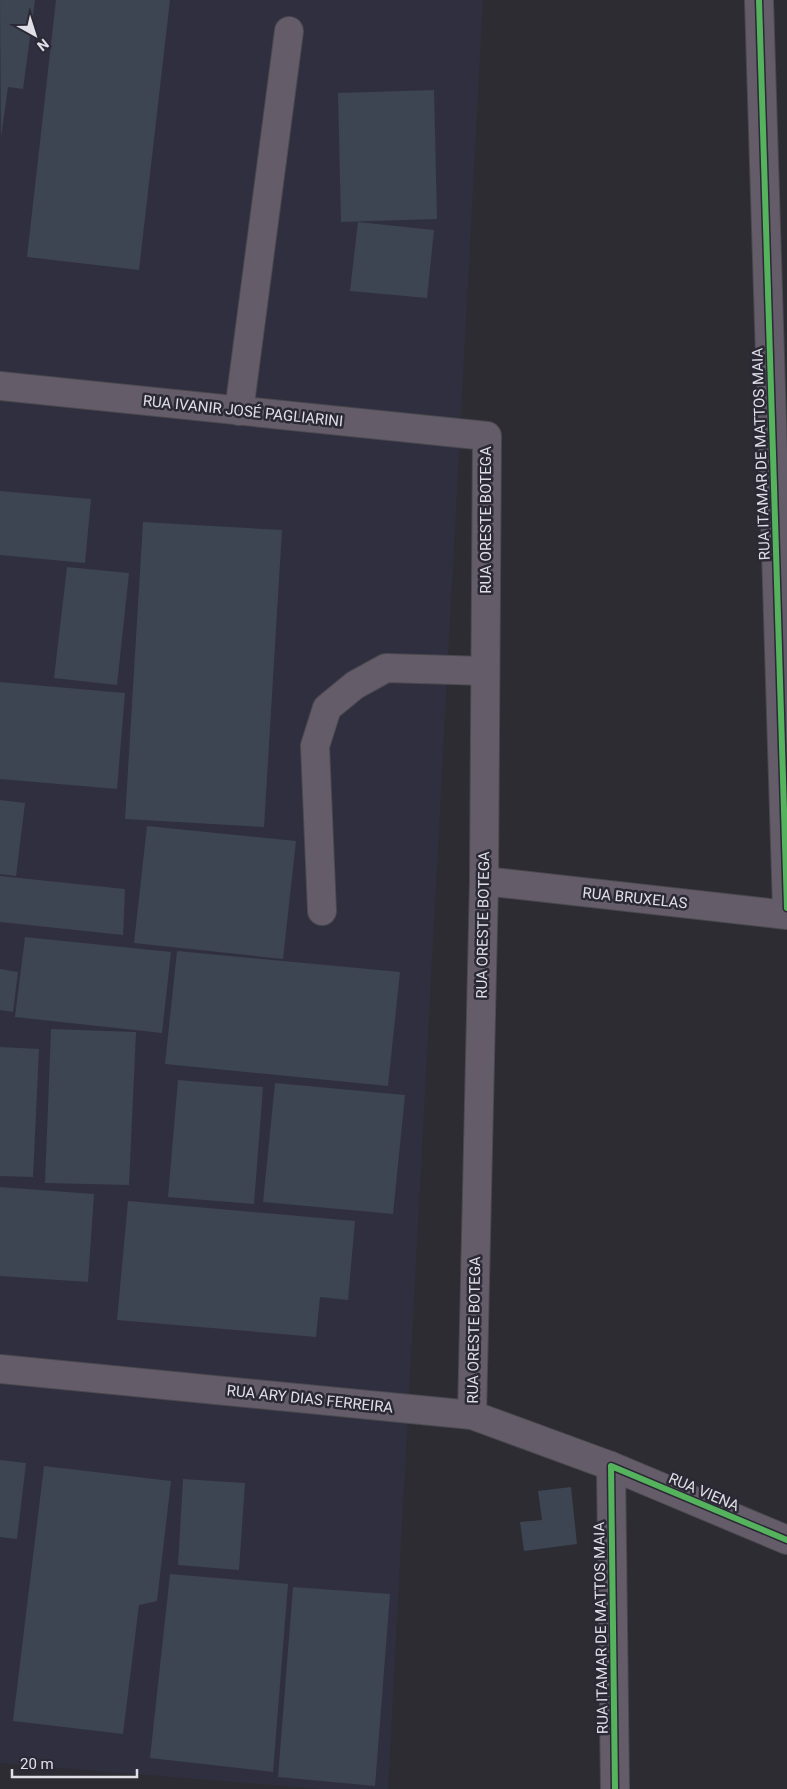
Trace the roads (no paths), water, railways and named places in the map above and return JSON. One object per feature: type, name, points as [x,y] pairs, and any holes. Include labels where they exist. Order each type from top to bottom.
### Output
[{"type":"street","name":"RUA ITAMAR DE MATTOS MAIA","points":[[759,0],[778,282],[787,908]]},
{"type":"street","points":[[239,411],[289,31]]},
{"type":"street","name":"RUA IVANIR JOSÉ PAGLIARINI","points":[[0,386],[486,436]]},
{"type":"street","name":"RUA ORESTE BOTEGA","points":[[472,1415],[484,881],[486,436]]},
{"type":"street","points":[[322,911],[315,746],[328,708],[355,684],[386,668],[485,671]]},
{"type":"street","name":"RUA BRUXELAS","points":[[484,881],[787,915]]},
{"type":"street","name":"RUA ARY DIAS FERREIRA","points":[[0,1369],[472,1415],[611,1466]]},
{"type":"street","name":"RUA ITAMAR DE MATTOS MAIA","points":[[611,1466],[615,1789]]},
{"type":"street","name":"RUA VIENA","points":[[611,1466],[787,1540]]}]
